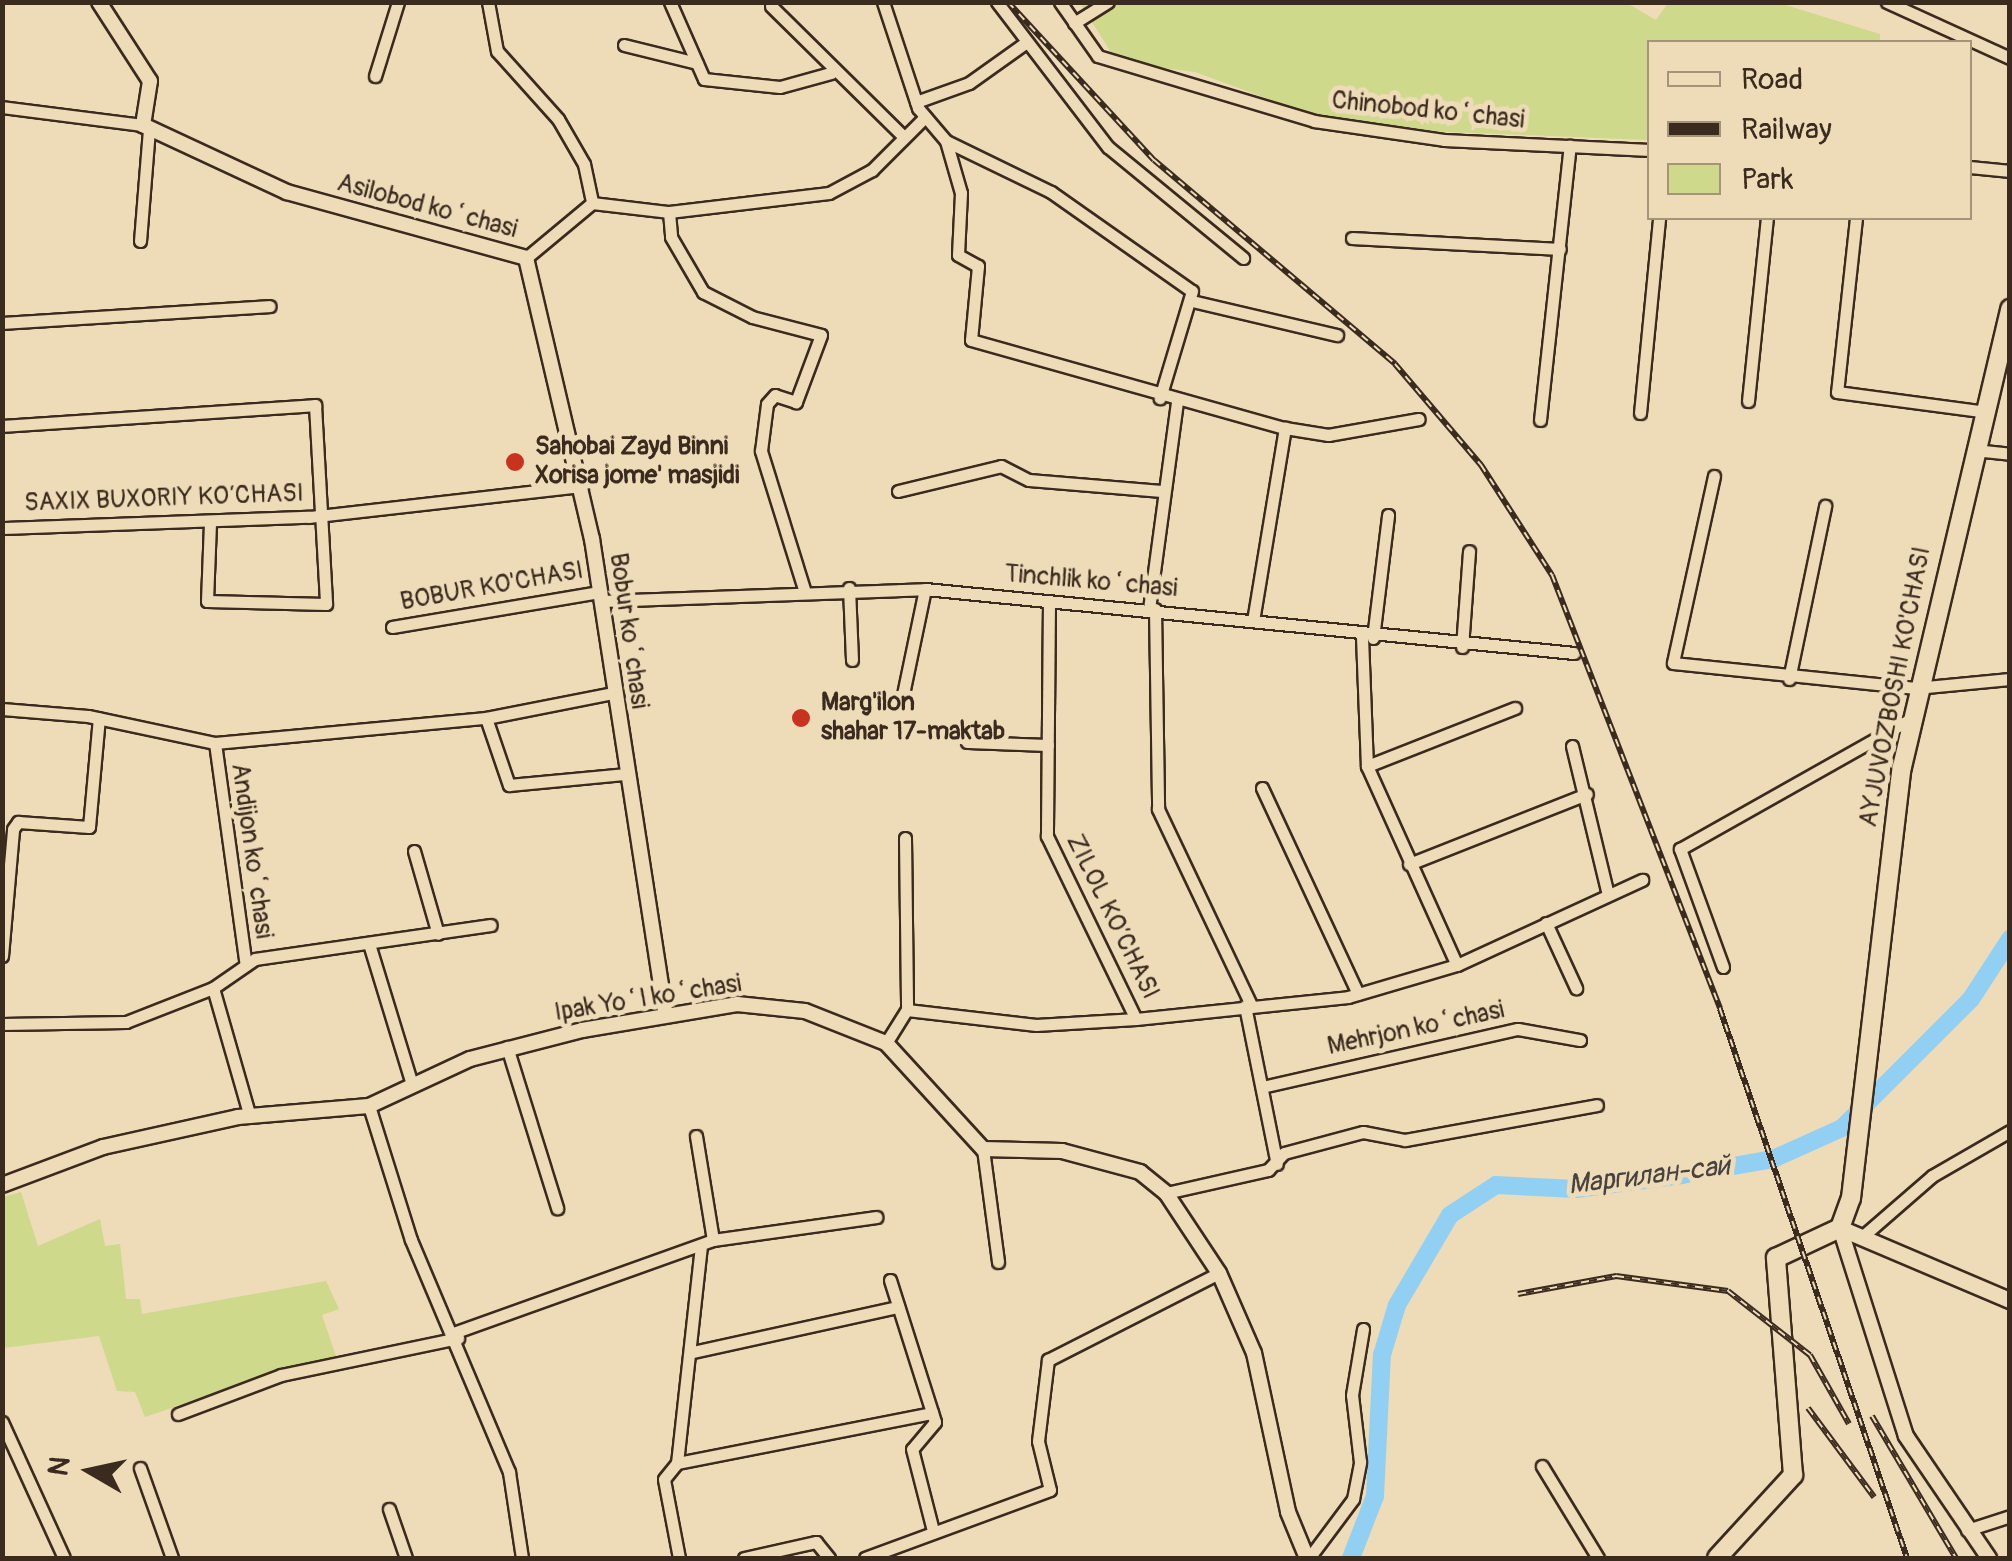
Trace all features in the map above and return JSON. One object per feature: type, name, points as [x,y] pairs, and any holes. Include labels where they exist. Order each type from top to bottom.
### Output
[{"type":"main road","name":"AYJUVOZBOSHI KO'CHASI","points":[[1840,1228],[1916,688],[1979,411],[2005,338],[2010,309]]},
{"type":"main road","points":[[1716,1558],[1794,1475],[1774,1290],[1784,1249],[1840,1228],[2010,1300]]},
{"type":"street","points":[[99,2],[150,81],[140,241]]},
{"type":"street","points":[[375,76],[398,2]]},
{"type":"street","points":[[488,2],[497,50],[558,120],[584,164],[592,203],[669,212],[829,193],[872,170],[902,135],[926,117]]},
{"type":"street","points":[[670,2],[704,79],[780,88],[831,72]]},
{"type":"street","points":[[883,2],[916,102],[946,142],[961,193],[958,255],[978,266],[968,337],[1044,354],[1160,398],[1286,428],[1328,435],[1419,419]]},
{"type":"street","points":[[997,2],[1108,146],[1243,258]]},
{"type":"street","name":"Chinobod koʻchasi","points":[[1060,2],[1098,56],[1134,72],[1314,121],[1647,150]]},
{"type":"street","points":[[1074,23],[1108,2]]},
{"type":"street","points":[[1887,2],[1970,40]]},
{"type":"street","points":[[771,6],[831,72],[902,135]]},
{"type":"street","points":[[1972,41],[2010,58]]},
{"type":"street","points":[[916,102],[969,83],[1025,43]]},
{"type":"street","points":[[624,45],[697,63]]},
{"type":"street","name":"Asilobod koʻchasi","points":[[2,106],[146,127],[288,192],[526,258],[592,203]]},
{"type":"street","points":[[946,142],[1051,192],[1187,285],[1192,301],[1160,398]]},
{"type":"street","points":[[1540,420],[1570,146]]},
{"type":"street","points":[[1972,167],[2010,171]]},
{"type":"street","points":[[669,212],[671,237],[704,292],[752,318],[821,335],[796,402],[775,395],[767,404],[761,451],[804,592]]},
{"type":"street","points":[[1640,412],[1659,220]]},
{"type":"street","points":[[1748,401],[1768,220]]},
{"type":"street","points":[[1856,220],[1837,392],[1979,411]]},
{"type":"street","points":[[1352,238],[1560,249]]},
{"type":"street","name":"Bobur koʻchasi","points":[[526,258],[582,486],[666,1015]]},
{"type":"street","points":[[1192,301],[1337,335]]},
{"type":"street","points":[[2,323],[269,306]]},
{"type":"street","points":[[1177,402],[1162,490],[1152,609],[1158,810],[1248,1006],[1277,1164]]},
{"type":"street","name":"SAXIX BUXORIY KO‘CHASI","points":[[2,426],[315,405],[328,515]]},
{"type":"street","points":[[1253,622],[1286,428]]},
{"type":"street","points":[[1970,449],[2010,454]]},
{"type":"street","points":[[898,491],[1000,466],[1022,479],[1162,490]]},
{"type":"street","points":[[1714,476],[1672,663],[1789,679],[1916,688],[2010,679]]},
{"type":"street","name":"SAXIX BUXORIY KO‘CHASI","points":[[2,528],[210,523],[328,515],[582,486]]},
{"type":"street","points":[[1789,679],[1824,506]]},
{"type":"street","points":[[210,523],[207,601],[326,604],[328,515]]},
{"type":"street","points":[[1388,515],[1367,638],[1367,766],[1457,966]]},
{"type":"street","points":[[1462,647],[1469,550]]},
{"type":"street","points":[[849,588],[852,660]]},
{"type":"street","points":[[902,699],[925,589]]},
{"type":"street","name":"Tinchlik koʻchasi","points":[[601,596],[925,589],[1152,609],[1367,638],[1574,654]]},
{"type":"street","name":"BOBUR KO'CHASI","points":[[392,627],[601,596]]},
{"type":"street","name":"ZILOL KO‘CHASI","points":[[1049,600],[1047,836],[1136,1018],[1358,994],[1457,966],[1642,880]]},
{"type":"street","points":[[2,709],[99,718],[215,743],[486,718],[614,693]]},
{"type":"street","points":[[1367,766],[1515,708]]},
{"type":"street","points":[[2,956],[7,853],[18,822],[91,824],[99,718]]},
{"type":"street","points":[[486,718],[509,784],[626,774]]},
{"type":"street","points":[[1723,967],[1680,849],[1911,718]]},
{"type":"street","points":[[966,742],[1048,744]]},
{"type":"street","name":"Andijon koʻchasi","points":[[215,743],[246,965]]},
{"type":"street","points":[[1572,746],[1587,794],[1608,895]]},
{"type":"street","points":[[1262,788],[1358,994]]},
{"type":"street","points":[[1410,864],[1587,794]]},
{"type":"street","points":[[886,1043],[908,1010],[905,838]]},
{"type":"street","points":[[414,850],[438,934]]},
{"type":"street","points":[[1546,923],[1576,988]]},
{"type":"street","name":"Andijon koʻchasi","points":[[2,1024],[126,1022],[213,988],[246,965],[491,925]]},
{"type":"street","points":[[370,947],[412,1084]]},
{"type":"street","points":[[213,988],[250,1116]]},
{"type":"street","name":"Ipak Yoʻl koʻchasi","points":[[2,1185],[104,1147],[250,1116],[369,1106],[412,1084],[507,1047],[666,1015],[770,1005],[886,1043],[984,1148]]},
{"type":"street","points":[[908,1010],[1036,1025],[1136,1018]]},
{"type":"street","name":"Mehrjon koʻchasi","points":[[1262,1087],[1518,1029],[1580,1040]]},
{"type":"street","points":[[507,1047],[556,1208]]},
{"type":"street","points":[[1166,1193],[1277,1164],[1284,1153],[1363,1132],[1405,1140],[1597,1105]]},
{"type":"street","points":[[369,1106],[411,1240],[457,1335],[508,1472],[522,1558]]},
{"type":"street","points":[[1863,1236],[1932,1176],[2010,1131]]},
{"type":"street","points":[[679,1558],[664,1479],[677,1462],[707,1243],[696,1136]]},
{"type":"street","points":[[998,1262],[984,1148],[1062,1151],[1140,1172],[1166,1193],[1219,1273],[1254,1353],[1288,1512],[1308,1558],[1353,1499],[1360,1462],[1352,1395],[1363,1329]]},
{"type":"street","points":[[178,1414],[281,1376],[457,1335],[707,1243],[876,1217]]},
{"type":"street","points":[[1840,1228],[1896,1413],[1967,1530],[1989,1558]]},
{"type":"street","points":[[864,1558],[932,1526],[1050,1490],[1038,1441],[1048,1360],[1219,1273]]},
{"type":"street","points":[[890,1280],[932,1413],[934,1432],[912,1449],[932,1526]]},
{"type":"street","points":[[693,1352],[898,1307]]},
{"type":"street","points":[[677,1462],[932,1413]]},
{"type":"street","points":[[2,1422],[64,1558]]},
{"type":"street","points":[[1542,1466],[1598,1558]]},
{"type":"street","points":[[140,1468],[172,1558]]},
{"type":"street","points":[[389,1508],[406,1558]]},
{"type":"street","points":[[1967,1530],[2010,1516]]},
{"type":"street","points":[[744,1558],[816,1542],[828,1558]]},
{"type":"green space","points":[[1625,2],[1656,20],[1668,3],[1779,3],[1880,34],[1880,40],[1647,40],[1647,140],[1399,130],[1318,117],[1195,72],[1117,62],[1080,3]]},
{"type":"green space","points":[[21,1192],[38,1246],[100,1219],[105,1246],[120,1244],[126,1299],[140,1299],[142,1314],[326,1281],[339,1309],[322,1315],[338,1362],[288,1368],[145,1417],[135,1392],[117,1391],[99,1336],[3,1348],[3,1197]]},
{"type":"waterway","name":"Маргилан-сай","points":[[1351,1558],[1375,1496],[1382,1355],[1397,1305],[1450,1215],[1496,1185],[1576,1189],[1682,1175],[1773,1159],[1842,1128],[1971,999],[2010,939]]},
{"type":"railway","points":[[1008,2],[1154,160],[1395,364],[1481,465],[1552,575],[1720,1009],[1907,1558]]},
{"type":"railway","points":[[1518,1294],[1616,1276],[1728,1291],[1810,1355],[1849,1424]]},
{"type":"railway","points":[[1808,1408],[1874,1497]]},
{"type":"railway","points":[[1872,1416],[1956,1558]]},
{"type":"place","name":"Sahobai Zayd Binni Xorisa jome' masjidi","points":[[515,462]]},
{"type":"place","name":"Marg'ilon shahar 17-maktab","points":[[801,718]]}]
